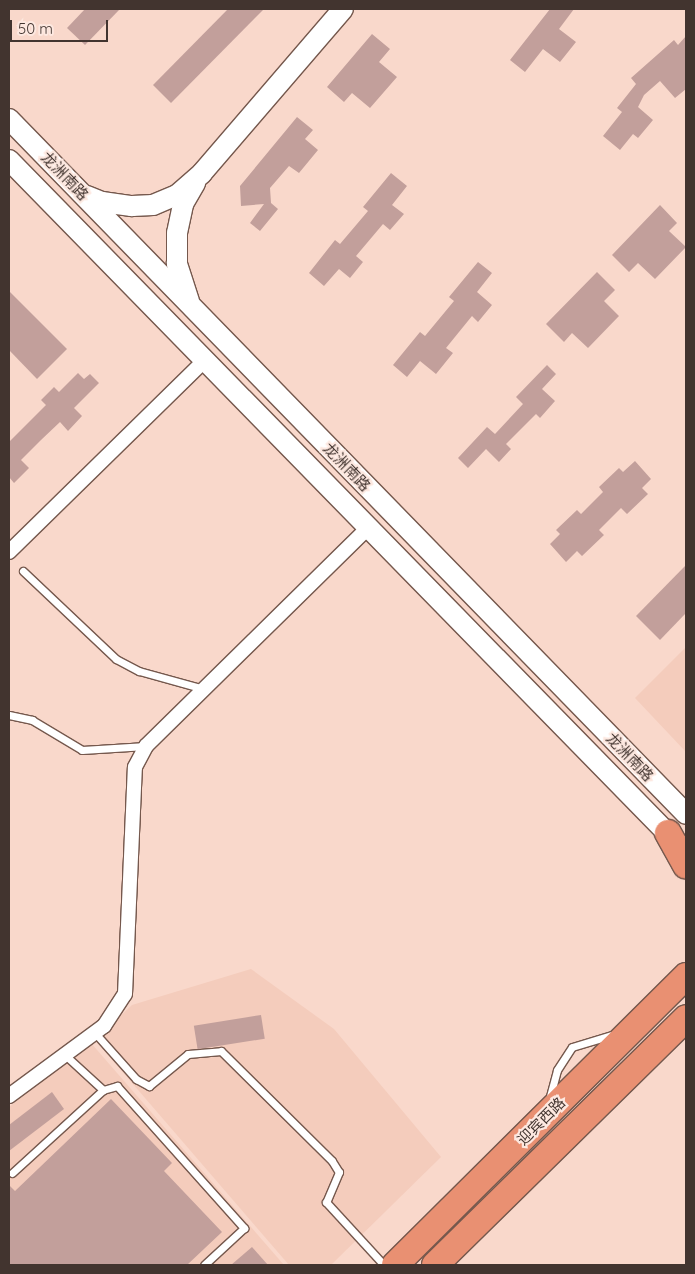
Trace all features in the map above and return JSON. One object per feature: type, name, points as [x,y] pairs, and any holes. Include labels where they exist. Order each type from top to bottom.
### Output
[{"type":"highway","points":[[668,833],[686,865]]},
{"type":"highway","name":"迎宾西路","points":[[395,1265],[684,977]]},
{"type":"highway","name":"迎宾西路","points":[[435,1265],[686,1018]]},
{"type":"main road","points":[[81,193],[102,202],[153,205],[176,195],[202,173],[343,9]]},
{"type":"main road","name":"龙洲南路","points":[[9,119],[686,814]]},
{"type":"main road","name":"龙洲南路","points":[[9,160],[686,852]]},
{"type":"main road","points":[[190,305],[177,263],[177,233],[183,204],[202,173]]},
{"type":"street","points":[[9,552],[205,360]]},
{"type":"street","points":[[9,1096],[104,1026],[125,994],[135,767],[146,746],[368,528]]},
{"type":"lane","points":[[24,571],[116,659],[139,671],[204,689]]},
{"type":"lane","points":[[9,715],[32,720],[82,750],[146,746]]},
{"type":"lane","points":[[95,1033],[136,1079],[149,1086],[188,1054],[221,1051],[332,1161],[339,1172],[326,1202],[384,1265]]},
{"type":"lane","points":[[65,1055],[103,1090]]},
{"type":"lane","points":[[12,1173],[103,1090],[117,1086],[244,1228],[204,1265]]},
{"type":"shaded area","points":[[686,647],[686,752],[635,698]]},
{"type":"shaded area","points":[[251,969],[334,1029],[441,1157],[331,1265],[289,1265],[95,1040],[132,1005]]},
{"type":"shaded area","points":[[91,1043],[284,1265],[9,1265],[9,1107]]},
{"type":"building","points":[[85,9],[120,9],[85,45],[67,28]]},
{"type":"building","points":[[228,9],[264,9],[171,103],[153,85]]},
{"type":"building","points":[[550,9],[574,9],[559,29],[576,42],[560,62],[543,49],[525,72],[510,60]]},
{"type":"building","points":[[372,34],[390,49],[379,62],[397,77],[370,108],[352,93],[344,102],[327,87]]},
{"type":"building","points":[[686,36],[686,89],[675,98],[660,81],[644,95],[638,107],[653,120],[638,138],[633,134],[620,150],[603,136],[622,112],[617,108],[636,84],[631,78],[674,40],[678,45]]},
{"type":"building","points":[[297,117],[313,130],[305,139],[318,150],[299,173],[289,166],[270,188],[271,203],[278,209],[260,231],[250,223],[264,204],[241,206],[240,186]]},
{"type":"building","points":[[391,173],[407,186],[392,205],[404,214],[390,230],[383,224],[356,256],[363,262],[350,278],[339,269],[324,286],[309,273],[335,240],[340,244],[368,211],[363,207]]},
{"type":"building","points":[[660,205],[677,223],[669,231],[686,247],[655,279],[638,263],[629,272],[612,255]]},
{"type":"building","points":[[478,262],[492,273],[477,292],[492,305],[478,322],[472,316],[446,348],[453,353],[436,374],[420,361],[407,377],[393,365],[420,332],[425,336],[454,301],[449,297]]},
{"type":"building","points":[[597,272],[615,290],[604,301],[619,316],[588,348],[572,333],[564,342],[546,324]]},
{"type":"building","points":[[9,291],[67,349],[37,379],[9,350]]},
{"type":"building","points":[[547,365],[556,374],[542,389],[555,401],[540,418],[536,414],[506,444],[511,449],[499,462],[486,449],[468,468],[458,458],[487,427],[495,434],[523,404],[516,397]]},
{"type":"building","points":[[78,373],[84,379],[90,374],[99,383],[74,408],[82,416],[68,431],[60,422],[41,440],[21,460],[29,468],[14,483],[9,477],[9,442],[46,405],[41,400],[54,387],[59,392]]},
{"type":"building","points":[[635,461],[651,479],[642,488],[648,494],[627,514],[621,508],[599,530],[604,535],[582,556],[577,551],[566,562],[550,544],[560,534],[556,530],[577,510],[581,514],[603,492],[599,487],[619,468],[623,472]]},
{"type":"building","points":[[686,565],[686,613],[660,640],[636,616]]},
{"type":"building","points":[[261,1015],[265,1039],[198,1049],[194,1026]]},
{"type":"building","points":[[52,1092],[64,1109],[9,1151],[9,1125]]},
{"type":"building","points":[[111,1099],[172,1163],[164,1171],[222,1232],[187,1265],[9,1265],[9,1185],[15,1191]]},
{"type":"building","points":[[252,1247],[268,1265],[231,1265]]}]
